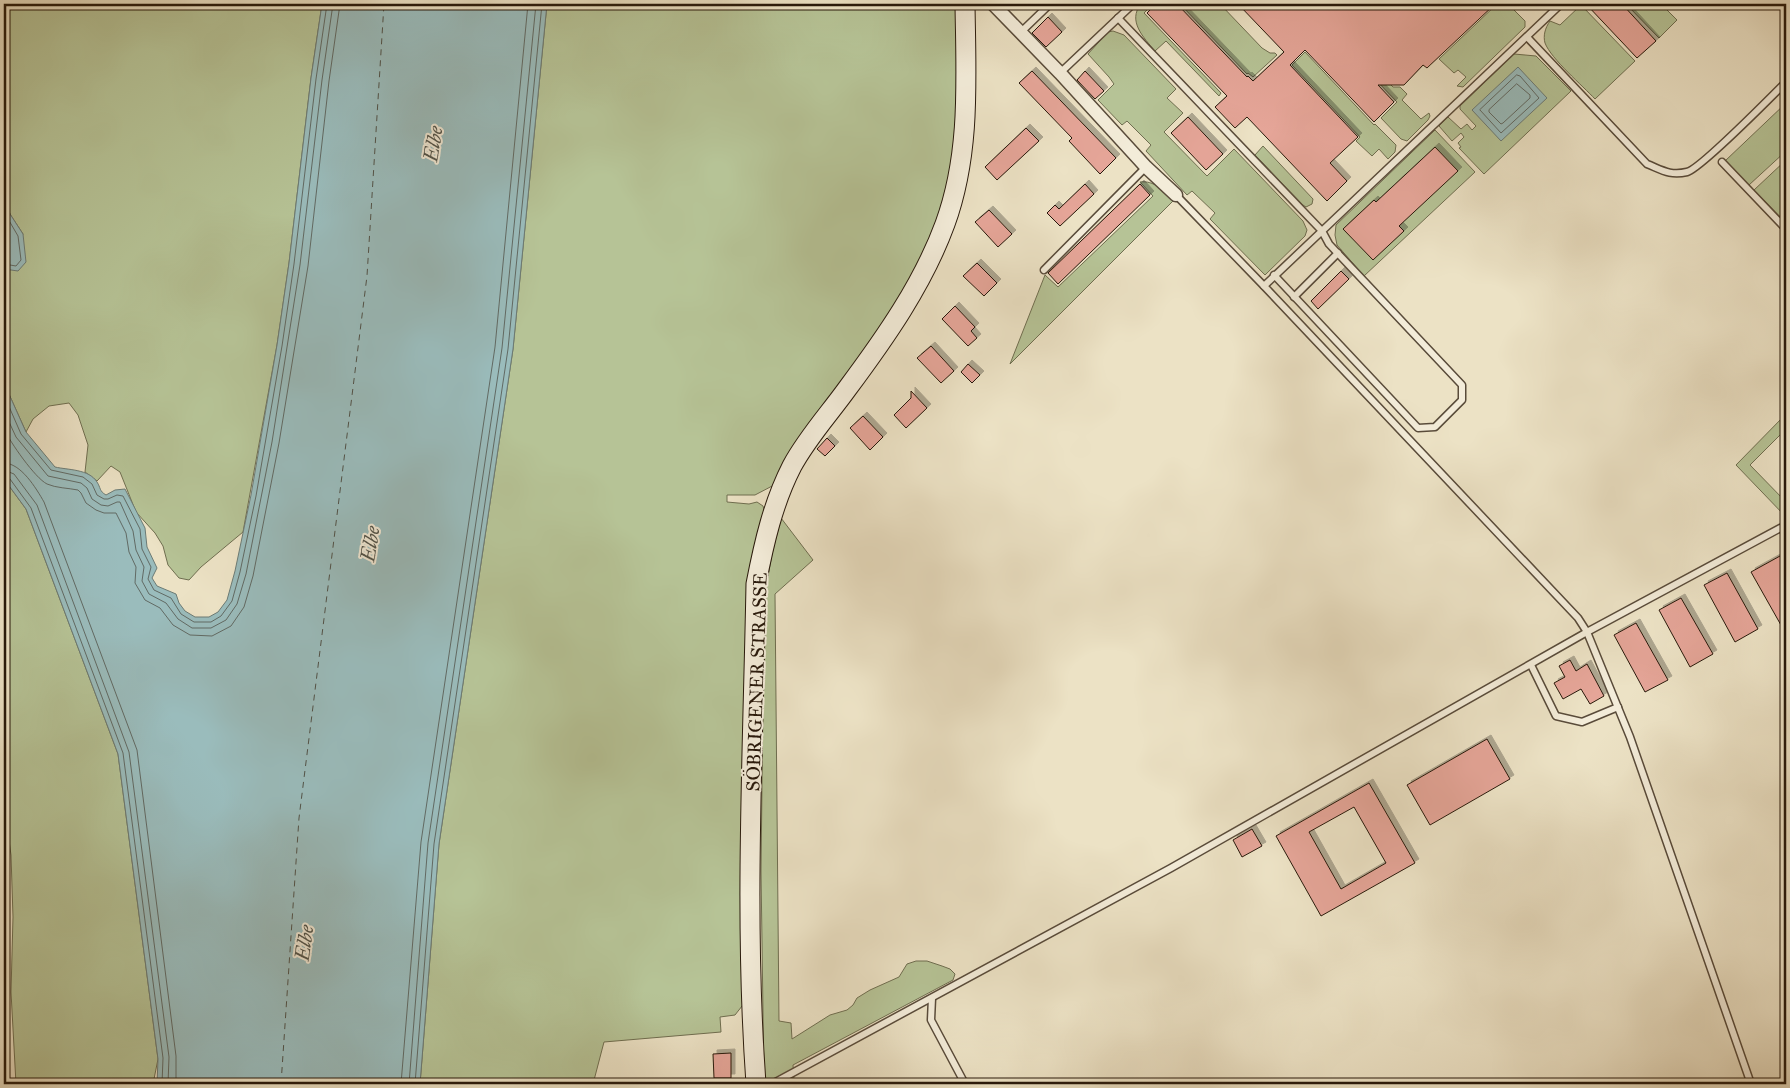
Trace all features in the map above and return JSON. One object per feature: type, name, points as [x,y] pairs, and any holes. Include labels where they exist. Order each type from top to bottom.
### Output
[{"type":"street","name":"SÖBRIGENER STRASSE","points":[[756,1084],[752,1030],[751,870],[756,584],[764,540],[778,494],[799,454],[850,385],[909,298],[924,273],[945,224],[961,167],[966,114],[965,4]]},
{"type":"street","points":[[994,4],[1146,167],[1176,195]]},
{"type":"lane","points":[[1021,32],[1050,4]]},
{"type":"lane","points":[[1060,73],[1133,4]]},
{"type":"lane","points":[[1264,286],[1561,4]]},
{"type":"lane","points":[[1118,18],[1322,231],[1329,244],[1462,385],[1462,400],[1434,427],[1418,428],[1274,276]]},
{"type":"lane","points":[[1527,37],[1647,164],[1672,174],[1690,172],[1714,152],[1786,82]]},
{"type":"lane","points":[[1722,162],[1786,229]]},
{"type":"lane","points":[[1044,270],[1146,167]]},
{"type":"lane","points":[[1176,195],[1578,618],[1587,632],[1618,707],[1752,1084]]},
{"type":"lane","points":[[1294,297],[1338,253]]},
{"type":"lane","points":[[772,1084],[1171,868],[1587,632],[1786,525]]},
{"type":"lane","points":[[1531,665],[1556,716],[1582,722],[1618,707]]},
{"type":"lane","points":[[932,998],[931,1020],[965,1084]]},
{"type":"green space","points":[[4,4],[322,4],[277,345],[243,532],[201,567],[189,580],[179,578],[168,565],[163,546],[155,533],[136,512],[120,472],[111,466],[97,481],[85,472],[88,445],[78,415],[69,403],[49,406],[33,419],[26,432],[4,383],[4,269],[8,270],[23,234],[10,214],[4,195]]},
{"type":"green space","points":[[547,4],[958,4],[960,111],[948,195],[905,295],[776,484],[755,495],[727,495],[727,502],[749,504],[757,502],[763,506],[765,513],[746,1001],[735,1015],[720,1017],[721,1032],[604,1042],[593,1084],[420,1084],[439,844],[513,349]]},
{"type":"green space","points":[[1141,4],[1153,4],[1144,13],[1221,93],[1219,96],[1166,41],[1155,51],[1142,35],[1136,23],[1137,10]]},
{"type":"green space","points":[[1180,4],[1220,4],[1262,48],[1277,55],[1253,77],[1247,74]]},
{"type":"green space","points":[[1497,4],[1508,4],[1525,21],[1525,27],[1463,87],[1457,86],[1466,77],[1458,70],[1454,73],[1439,59]]},
{"type":"green space","points":[[1626,4],[1661,4],[1677,20],[1659,38]]},
{"type":"green space","points":[[1581,5],[1635,61],[1595,99],[1554,57],[1544,40],[1550,21],[1560,25]]},
{"type":"green space","points":[[1334,26],[1393,87],[1400,87],[1407,94],[1402,100],[1421,119],[1429,113],[1428,120],[1407,141],[1401,139],[1381,118],[1397,102],[1329,31]]},
{"type":"green space","points":[[1113,31],[1124,35],[1176,89],[1167,98],[1183,113],[1164,132],[1207,176],[1234,149],[1303,221],[1307,230],[1305,236],[1265,275],[1210,219],[1215,213],[1192,191],[1187,195],[1146,151],[1151,145],[1127,121],[1122,125],[1098,100],[1114,84],[1088,54],[1108,32]]},
{"type":"green space","points":[[1305,52],[1374,125],[1396,145],[1395,152],[1388,159],[1379,149],[1372,156],[1356,141],[1360,137],[1292,65]]},
{"type":"green space","points":[[1514,54],[1536,56],[1571,91],[1484,174],[1459,148],[1461,147],[1458,143],[1464,137],[1461,133],[1452,141],[1439,126],[1448,117],[1461,129],[1467,124],[1472,130],[1476,126],[1460,109],[1460,106]]},
{"type":"green space","points":[[1786,103],[1786,151],[1749,185],[1725,161]]},
{"type":"green space","points":[[1435,130],[1475,172],[1364,276],[1337,245],[1336,225]]},
{"type":"green space","points":[[1263,146],[1313,199],[1312,204],[1306,207],[1303,205],[1255,155]]},
{"type":"green space","points":[[1786,160],[1786,223],[1754,190]]},
{"type":"green space","points":[[1140,182],[1154,184],[1174,200],[1010,364],[1045,275],[1058,287],[1153,196]]},
{"type":"green space","points":[[1786,414],[1786,429],[1750,465],[1786,502],[1786,517],[1736,465]]},
{"type":"green space","points":[[4,479],[26,509],[118,754],[158,1059],[153,1084],[16,1084],[11,992],[13,917],[11,855],[4,804]]},
{"type":"green space","points":[[781,518],[813,560],[775,594],[779,1021],[791,1023],[792,1039],[830,1015],[847,1010],[857,998],[899,977],[907,964],[916,961],[927,961],[942,966],[950,969],[955,974],[953,980],[793,1065],[794,1080],[787,1084],[764,1084],[761,871],[766,588]]},
{"type":"water","name":"Elbe","points":[[322,4],[547,4],[513,349],[439,844],[420,1084],[157,1084],[158,1059],[118,754],[26,509],[4,479],[4,383],[26,432],[55,467],[84,472],[97,482],[101,491],[106,495],[115,490],[125,489],[145,528],[147,547],[157,568],[152,578],[157,586],[176,594],[179,603],[185,611],[195,617],[209,617],[218,612],[227,600],[235,571],[251,495],[277,345]]},
{"type":"water","points":[[1518,67],[1547,98],[1501,141],[1472,110]]},
{"type":"water","points":[[4,195],[10,214],[23,234],[26,262],[18,271],[4,269]]},
{"type":"building","points":[[1156,4],[1177,4],[1253,81],[1284,52],[1238,4],[1495,4],[1427,68],[1423,65],[1404,85],[1378,85],[1394,102],[1374,122],[1305,50],[1290,65],[1358,137],[1330,163],[1347,181],[1327,201],[1247,117],[1235,128],[1215,107],[1227,96],[1147,13]]},
{"type":"building","points":[[1586,4],[1622,4],[1656,41],[1637,58]]},
{"type":"building","points":[[1048,17],[1062,32],[1046,47],[1032,33]]},
{"type":"building","points":[[1032,71],[1116,158],[1100,174],[1069,141],[1072,138],[1019,83]]},
{"type":"building","points":[[1085,71],[1104,91],[1095,99],[1077,80]]},
{"type":"building","points":[[1188,117],[1223,154],[1206,170],[1171,133]]},
{"type":"building","points":[[1026,128],[1039,141],[997,180],[985,167]]},
{"type":"building","points":[[1435,147],[1458,171],[1399,226],[1404,231],[1373,260],[1343,229],[1374,200],[1376,202]]},
{"type":"building","points":[[1085,184],[1094,194],[1060,226],[1047,213],[1055,205],[1059,209]]},
{"type":"building","points":[[1140,184],[1150,195],[1058,284],[1048,273]]},
{"type":"building","points":[[989,210],[1012,234],[998,247],[975,222]]},
{"type":"building","points":[[977,263],[997,283],[984,296],[963,276]]},
{"type":"building","points":[[1341,271],[1349,279],[1318,309],[1311,301]]},
{"type":"building","points":[[955,306],[975,327],[971,331],[977,338],[968,346],[942,319]]},
{"type":"building","points":[[931,346],[954,371],[941,383],[917,358]]},
{"type":"building","points":[[968,364],[980,375],[972,383],[961,372]]},
{"type":"building","points":[[911,391],[927,408],[906,428],[894,415],[911,398]]},
{"type":"building","points":[[863,416],[883,437],[870,450],[850,428]]},
{"type":"building","points":[[827,438],[835,446],[825,456],[817,449]]},
{"type":"building","points":[[1780,556],[1786,567],[1786,634],[1751,572]]},
{"type":"building","points":[[1727,573],[1758,629],[1735,642],[1704,585]]},
{"type":"building","points":[[1681,598],[1713,654],[1690,667],[1659,610]]},
{"type":"building","points":[[1636,623],[1668,680],[1645,692],[1614,635]]},
{"type":"building","points":[[1570,660],[1576,671],[1587,664],[1604,696],[1590,704],[1581,689],[1563,699],[1554,683],[1565,677],[1559,666]]},
{"type":"building","points":[[1487,739],[1510,779],[1430,825],[1407,785]]},
{"type":"building","points":[[1369,783],[1415,863],[1321,916],[1276,836]],"holes":[[[1354,807],[1386,863],[1341,889],[1309,832]]]},
{"type":"building","points":[[1252,829],[1262,846],[1242,857],[1233,840]]},
{"type":"building","points":[[731,1053],[731,1078],[714,1078],[713,1054]]},
{"type":"ferry route","points":[[281,1084],[299,818],[367,276],[384,4]]}]
